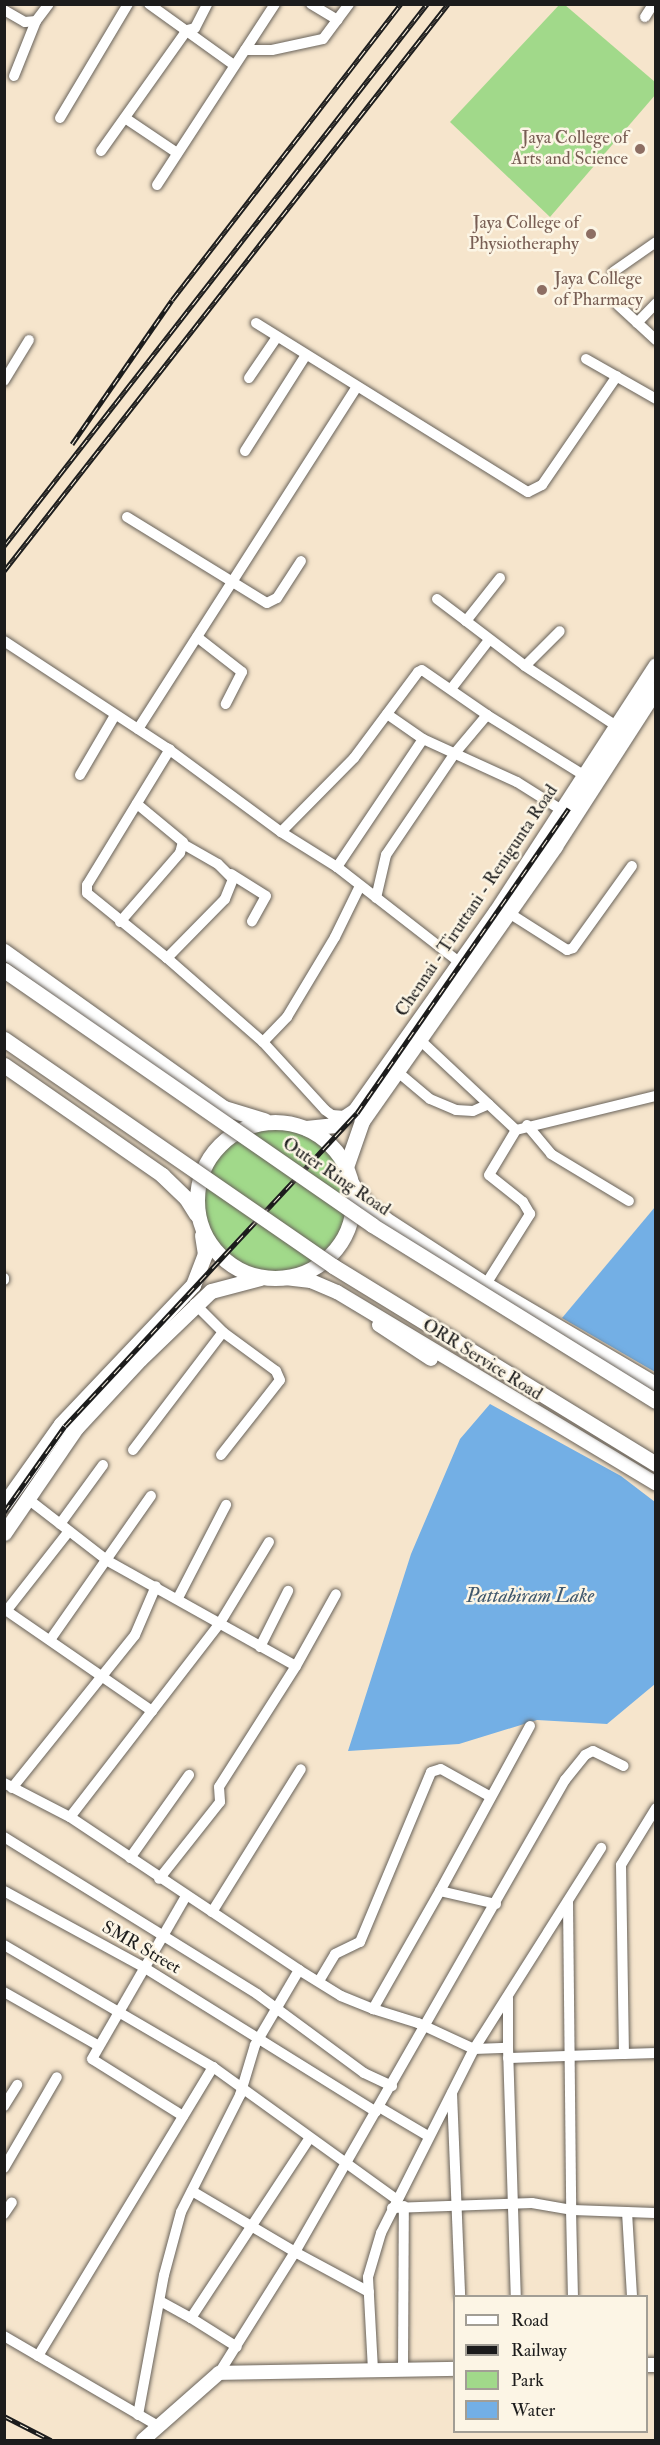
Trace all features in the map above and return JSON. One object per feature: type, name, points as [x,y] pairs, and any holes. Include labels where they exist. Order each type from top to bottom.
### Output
[{"type":"highway","name":"Chennai - Tiruttani - Renigunta Road","points":[[346,1167],[359,1127],[422,1041],[464,967],[656,665]]},
{"type":"highway","name":"Chennai - Tiruttani - Renigunta Road","points":[[350,1116],[464,967],[509,913],[656,689]]},
{"type":"highway","points":[[4,951],[224,1108],[247,1118],[306,1128],[333,1125],[350,1116]]},
{"type":"highway","name":"Outer Ring Road","points":[[4,970],[372,1225],[656,1401]]},
{"type":"highway","points":[[4,1039],[333,1266],[656,1464]]},
{"type":"highway","points":[[8,1067],[162,1176],[186,1198],[218,1255],[231,1265],[260,1278]]},
{"type":"highway","points":[[4,1504],[61,1425],[193,1285],[205,1254],[198,1187],[215,1150],[248,1127],[276,1122]]},
{"type":"highway","points":[[4,1533],[76,1428],[195,1304],[211,1291],[260,1278],[285,1278],[319,1265],[337,1248],[352,1215],[352,1184],[346,1167],[330,1143],[306,1128]]},
{"type":"main road","points":[[352,1184],[370,1206],[399,1218],[445,1251],[459,1266],[486,1284],[656,1384]]},
{"type":"main road","name":"ORR Service Road","points":[[285,1278],[322,1285],[362,1306],[469,1374],[656,1484]]},
{"type":"main road","points":[[143,2440],[219,2373],[453,2369]]},
{"type":"street","points":[[14,76],[36,21],[49,4]]},
{"type":"street","points":[[60,118],[128,4]]},
{"type":"street","points":[[149,4],[234,65]]},
{"type":"street","points":[[101,151],[187,30],[195,28],[207,4]]},
{"type":"street","points":[[156,185],[275,4]]},
{"type":"street","points":[[311,4],[338,20]]},
{"type":"street","points":[[245,50],[310,44],[323,39],[349,4]]},
{"type":"street","points":[[645,17],[653,4]]},
{"type":"street","points":[[4,10],[25,22],[36,21]]},
{"type":"street","points":[[125,118],[177,153]]},
{"type":"street","points":[[614,272],[656,242]]},
{"type":"street","points":[[637,323],[656,303]]},
{"type":"street","points":[[618,305],[656,340]]},
{"type":"street","points":[[256,323],[522,490],[535,492],[617,376]]},
{"type":"street","points":[[249,378],[278,337]]},
{"type":"street","points":[[4,381],[29,340]]},
{"type":"street","points":[[245,451],[306,356]]},
{"type":"street","points":[[586,359],[656,399]]},
{"type":"street","points":[[138,729],[357,387]]},
{"type":"street","points":[[127,517],[232,583],[271,604],[301,561]]},
{"type":"street","points":[[466,621],[500,578]]},
{"type":"street","points":[[437,599],[525,666],[618,727]]},
{"type":"street","points":[[525,666],[560,632]]},
{"type":"street","points":[[197,638],[242,672],[226,704]]},
{"type":"street","points":[[451,689],[489,640]]},
{"type":"street","points":[[4,641],[170,749],[281,832],[338,867],[464,967]]},
{"type":"street","points":[[281,832],[354,758],[422,670],[585,777]]},
{"type":"street","points":[[387,714],[423,739],[517,782],[562,811]]},
{"type":"street","points":[[376,898],[386,855],[455,753],[487,714]]},
{"type":"street","points":[[80,774],[115,715]]},
{"type":"street","points":[[338,867],[423,739]]},
{"type":"street","points":[[170,749],[87,885],[90,898],[167,958],[263,1042],[325,1110],[332,1115],[350,1116]]},
{"type":"street","points":[[120,922],[180,853],[183,844],[181,837],[137,804]]},
{"type":"street","points":[[183,844],[266,896],[252,921]]},
{"type":"street","points":[[509,913],[567,950],[632,866]]},
{"type":"street","points":[[167,958],[225,899],[233,879],[231,874]]},
{"type":"street","points":[[263,1042],[287,1017],[335,938],[360,886]]},
{"type":"street","points":[[422,1041],[489,1104],[522,1128],[550,1154],[629,1201]]},
{"type":"street","points":[[399,1073],[430,1099],[456,1110],[473,1111],[489,1104]]},
{"type":"street","points":[[486,1284],[530,1214],[523,1202],[489,1175],[522,1128],[656,1096]]},
{"type":"street","points":[[195,1304],[224,1332],[276,1371],[280,1380],[222,1455]]},
{"type":"street","points":[[133,1450],[224,1332]]},
{"type":"street","points":[[103,1465],[64,1527],[6,1609],[152,1711]]},
{"type":"street","points":[[50,1640],[108,1561],[151,1496]]},
{"type":"street","points":[[28,1499],[108,1561],[178,1598],[296,1666]]},
{"type":"street","points":[[178,1598],[226,1505]]},
{"type":"street","points":[[70,1817],[220,1623],[269,1542]]},
{"type":"street","points":[[156,1586],[135,1635],[103,1677],[8,1786],[70,1817],[159,1879],[340,1996],[426,2027],[474,2049],[508,2053],[568,2055],[656,2053]]},
{"type":"street","points":[[260,1647],[288,1591]]},
{"type":"street","points":[[159,1879],[178,1860],[220,1802],[219,1787],[296,1666],[336,1594]]},
{"type":"street","points":[[373,2009],[530,1726]]},
{"type":"street","points":[[219,2373],[237,2347],[346,2165],[576,1764],[593,1751],[624,1766]]},
{"type":"street","points":[[212,1912],[301,1769]]},
{"type":"street","points":[[319,1981],[335,1954],[360,1942],[431,1772],[441,1769],[491,1797]]},
{"type":"street","points":[[130,1858],[189,1775]]},
{"type":"street","points":[[624,2054],[621,1865],[656,1808]]},
{"type":"street","points":[[4,1838],[277,2008],[364,2073],[392,2086]]},
{"type":"street","points":[[373,2370],[368,2277],[398,2204],[428,2136],[474,2049],[601,1848]]},
{"type":"street","name":"SMR Street","points":[[4,1891],[145,1968],[258,2038],[428,2136]]},
{"type":"street","points":[[440,1891],[496,1904]]},
{"type":"street","points":[[183,2116],[92,2059],[186,1896]]},
{"type":"street","points":[[568,1901],[568,2055],[573,2295]]},
{"type":"street","points":[[4,1945],[213,2067],[398,2204],[457,2206],[513,2203],[571,2210],[656,2212]]},
{"type":"street","points":[[138,2415],[160,2301],[181,2212],[242,2089],[258,2038],[299,1970]]},
{"type":"street","points":[[4,1992],[99,2046]]},
{"type":"street","points":[[508,1996],[516,2295]]},
{"type":"street","points":[[38,2356],[213,2067]]},
{"type":"street","points":[[4,2168],[57,2077]]},
{"type":"street","points":[[4,2106],[17,2085]]},
{"type":"street","points":[[452,2092],[460,2295]]},
{"type":"street","points":[[191,2318],[309,2139]]},
{"type":"street","points":[[192,2191],[295,2252],[369,2292]]},
{"type":"street","points":[[4,2214],[12,2202]]},
{"type":"street","points":[[398,2204],[403,2370]]},
{"type":"street","points":[[627,2212],[632,2295]]},
{"type":"street","points":[[160,2301],[237,2347]]},
{"type":"street","points":[[4,2336],[158,2426]]},
{"type":"green space","points":[[560,4],[565,5],[655,82],[656,94],[550,217],[450,122]]},
{"type":"green space","points":[[276,1128],[304,1133],[327,1149],[343,1172],[348,1200],[343,1228],[327,1251],[304,1267],[276,1272],[248,1267],[225,1251],[209,1228],[204,1200],[209,1172],[225,1149],[248,1133]]},
{"type":"water","points":[[655,1207],[655,1372],[562,1318]]},
{"type":"water","name":"Pattabiram Lake","points":[[490,1404],[621,1476],[655,1502],[655,1684],[607,1724],[537,1720],[459,1744],[348,1751],[411,1554],[460,1439]]},
{"type":"railway","points":[[72,444],[172,300],[401,4]]},
{"type":"railway","points":[[4,546],[427,4]]},
{"type":"railway","points":[[4,571],[448,4]]},
{"type":"railway","points":[[4,1512],[65,1426],[357,1113],[569,808]]},
{"type":"railway","points":[[4,2416],[51,2440]]},
{"type":"place","name":"Jaya College of Arts and Science","points":[[640,149]]},
{"type":"place","name":"Jaya College of Physiotheraphy","points":[[591,234]]},
{"type":"place","name":"Jaya College of Pharmacy","points":[[542,290]]}]
